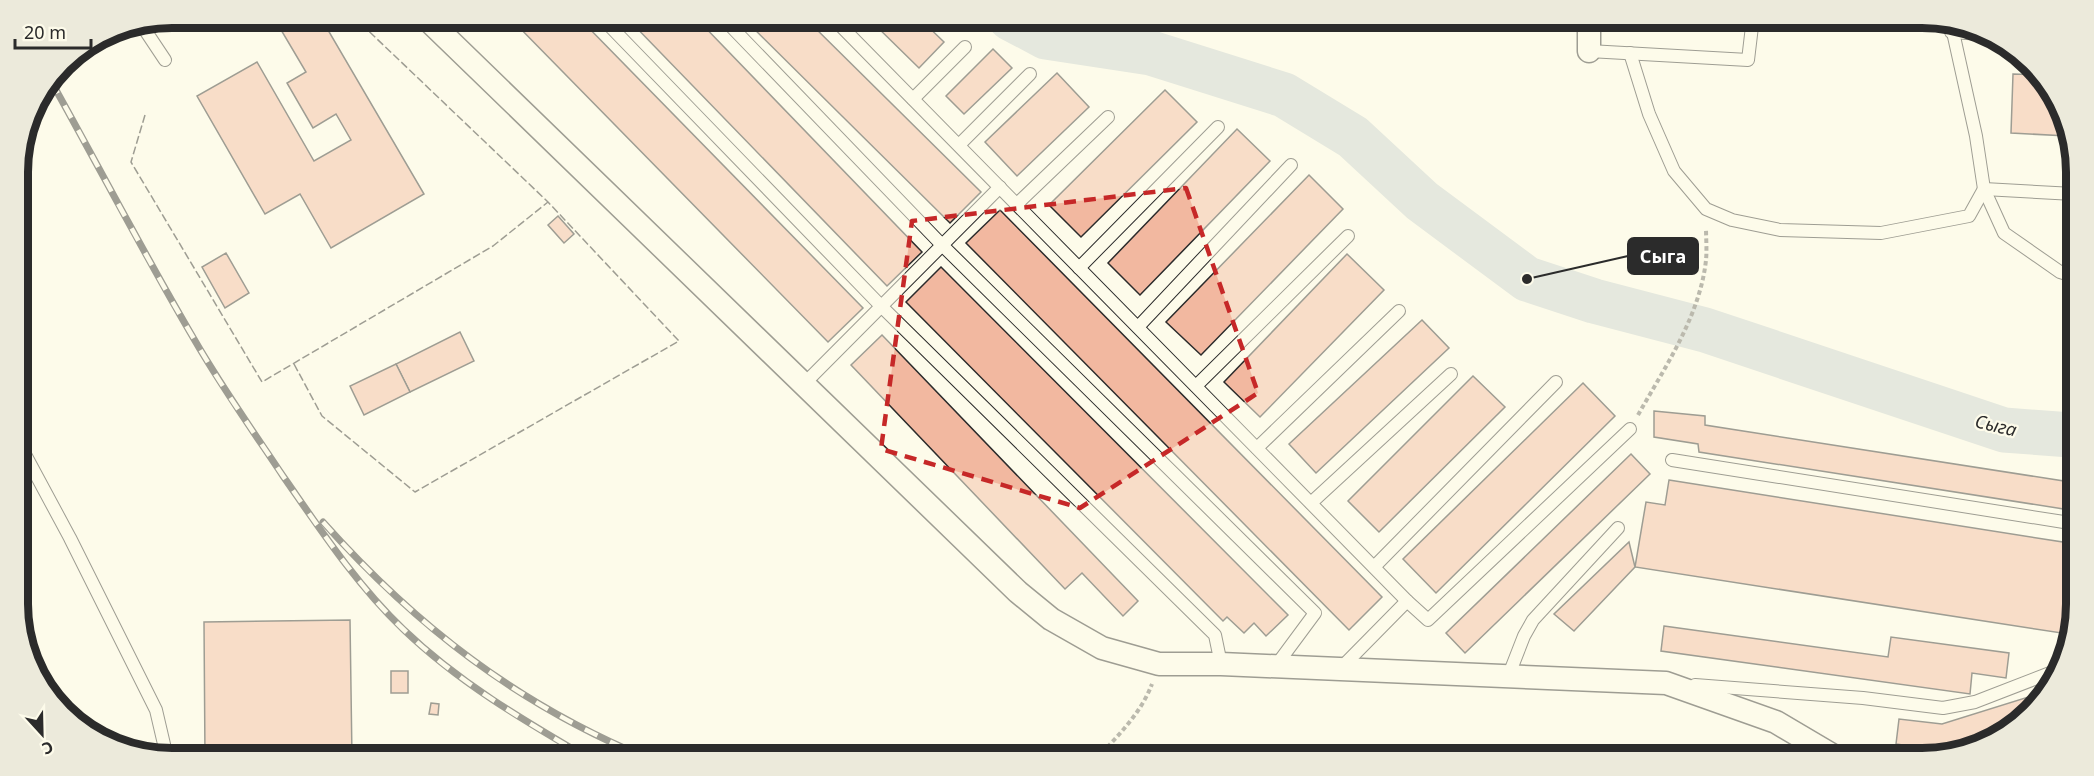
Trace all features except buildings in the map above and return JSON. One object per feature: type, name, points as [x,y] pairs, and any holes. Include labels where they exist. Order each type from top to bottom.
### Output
[{"type":"street","points":[[436,28],[1018,592],[1051,619],[1102,648],[1159,664],[1221,664],[1666,683],[1776,722],[1818,747]]},
{"type":"street","points":[[1589,28],[1589,51]]},
{"type":"lane","points":[[612,28],[881,306],[1215,635],[1221,664]]},
{"type":"lane","points":[[733,28],[942,245],[1315,613],[1275,667]]},
{"type":"lane","points":[[844,28],[1428,620],[1630,429]]},
{"type":"lane","points":[[1589,51],[1748,60],[1752,28]]},
{"type":"lane","points":[[146,31],[165,60]]},
{"type":"lane","points":[[1952,32],[1976,136],[1984,189],[2004,233],[2066,274]]},
{"type":"lane","points":[[913,99],[965,47]]},
{"type":"lane","points":[[1630,53],[1649,114],[1674,171],[1706,209],[1732,220],[1780,230],[1881,233],[1970,216],[1984,189]]},
{"type":"lane","points":[[959,145],[1030,74]]},
{"type":"lane","points":[[1017,204],[1108,117]]},
{"type":"lane","points":[[1079,268],[1218,127]]},
{"type":"lane","points":[[1137,327],[1291,165]]},
{"type":"lane","points":[[804,384],[1000,187]]},
{"type":"lane","points":[[1984,189],[2066,194]]},
{"type":"lane","points":[[1196,387],[1348,236]]},
{"type":"lane","points":[[1257,448],[1399,311]]},
{"type":"lane","points":[[1311,503],[1451,374]]},
{"type":"lane","points":[[1374,567],[1556,382]]},
{"type":"lane","points":[[1672,460],[2066,522]]},
{"type":"lane","points":[[28,461],[70,538],[156,710],[165,747]]},
{"type":"lane","points":[[1508,677],[1524,636],[1533,620],[1618,528]]},
{"type":"lane","points":[[1339,669],[1407,601]]},
{"type":"lane","points":[[1666,683],[1863,698],[1943,708],[1975,702],[2047,674]]},
{"type":"path","points":[[1630,429],[1679,342],[1698,293],[1706,260],[1706,209]]},
{"type":"path","points":[[1107,747],[1137,712],[1150,690],[1159,664]]},
{"type":"highlighted area","points":[[1186,188],[1258,393],[1080,508],[881,449],[912,221]]},
{"type":"waterway","name":"Сыга","points":[[1029,28],[1046,37],[1151,53],[1284,95],[1353,137],[1422,201],[1527,279],[1594,301],[1705,330],[2004,430],[2066,435]]},
{"type":"railway","points":[[55,89],[204,357],[283,476],[354,575],[403,629],[446,666],[515,714],[571,748]]},
{"type":"railway","points":[[323,522],[395,595],[471,659],[555,713],[624,748]]},
{"type":"fence","points":[[294,364],[322,416],[415,492],[679,341],[548,202],[365,28]]},
{"type":"fence","points":[[145,115],[131,162],[262,382],[493,246],[548,202]]},
{"type":"place","name":"Сыга","points":[[1527,279]]}]
